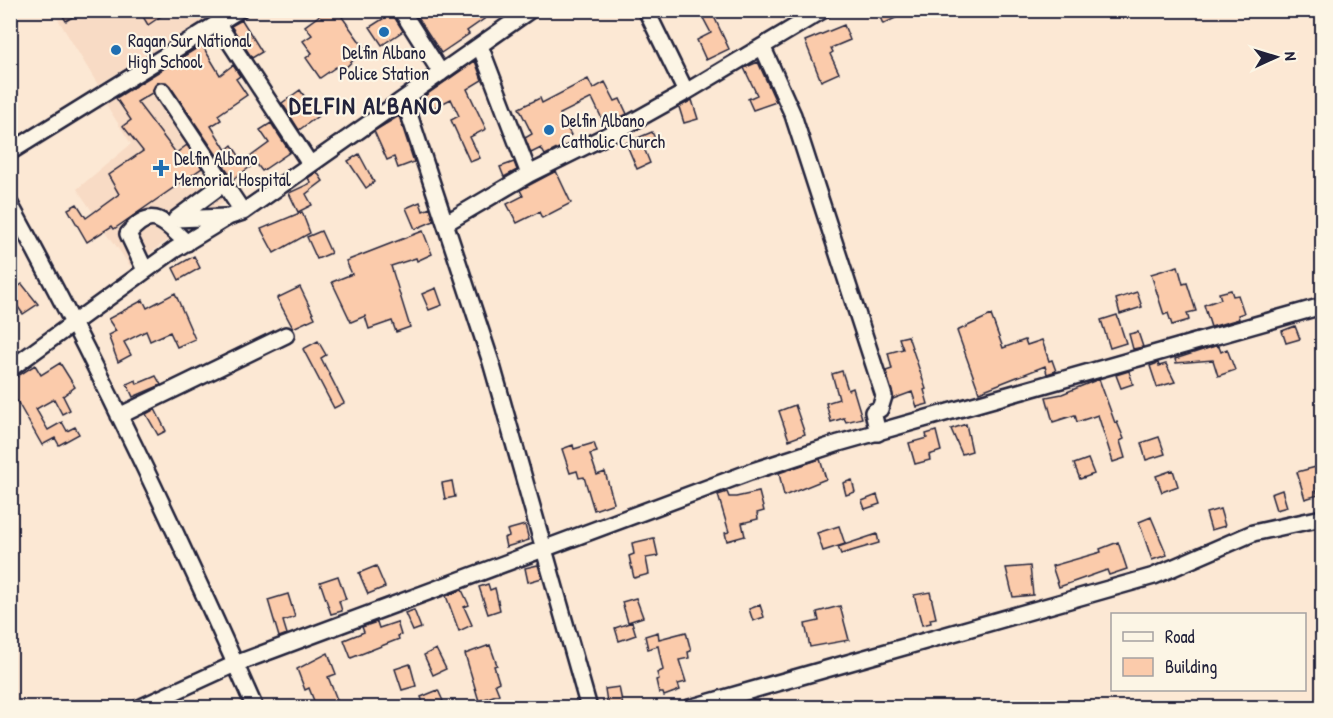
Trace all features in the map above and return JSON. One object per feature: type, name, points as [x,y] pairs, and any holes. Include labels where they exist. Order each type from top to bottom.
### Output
[{"type":"street","points":[[10,152],[239,10]]},
{"type":"street","points":[[401,10],[441,73]]},
{"type":"street","points":[[10,369],[145,270],[228,217],[243,212],[530,10]]},
{"type":"street","points":[[646,10],[686,92]]},
{"type":"street","points":[[446,223],[529,174],[618,130],[686,92],[824,10]]},
{"type":"street","points":[[218,24],[310,164]]},
{"type":"street","points":[[480,46],[529,174]]},
{"type":"street","points":[[763,48],[793,115],[884,396],[880,409],[873,412],[878,433]]},
{"type":"street","points":[[162,91],[243,212]]},
{"type":"street","points":[[404,99],[491,362],[589,708]]},
{"type":"street","points":[[223,184],[176,219],[228,217]]},
{"type":"street","points":[[10,204],[75,323],[165,505],[255,708]]},
{"type":"street","points":[[145,270],[128,234],[137,223],[148,217],[162,220],[187,243]]},
{"type":"street","points":[[139,708],[236,664],[750,472],[878,433],[1323,306]]},
{"type":"street","points":[[119,416],[286,335]]},
{"type":"street","points":[[689,708],[1154,576],[1253,533],[1323,518]]},
{"type":"shaded area","name":"Ragan Sur National High School","points":[[209,10],[212,15],[98,85],[53,11]]},
{"type":"shaded area","name":"Delfin Albano Memorial Hospital","points":[[148,69],[238,193],[130,266],[77,189],[131,144],[102,98]]},
{"type":"building","points":[[59,10],[84,10],[66,21]]},
{"type":"building","points":[[139,10],[170,10],[148,25]]},
{"type":"building","points":[[327,10],[352,10],[342,17],[365,49],[340,73],[336,67],[320,78],[306,58],[312,53],[303,41],[312,35],[305,26]]},
{"type":"building","points":[[413,10],[497,10],[467,31],[469,34],[441,53]]},
{"type":"building","points":[[711,10],[729,49],[706,60],[697,40],[711,33],[701,14]]},
{"type":"building","points":[[877,10],[912,10],[883,24]]},
{"type":"building","points":[[392,13],[403,31],[382,45],[370,27]]},
{"type":"building","points":[[242,20],[262,52],[252,58],[231,26]]},
{"type":"building","points":[[844,25],[850,40],[831,48],[833,52],[830,54],[839,73],[821,81],[805,41]]},
{"type":"building","points":[[202,45],[220,75],[233,65],[240,76],[236,79],[247,95],[218,115],[221,120],[211,126],[226,150],[232,145],[243,162],[269,143],[260,130],[271,123],[290,152],[262,171],[256,163],[233,179],[170,86],[166,82],[157,83],[152,93],[137,102],[176,153],[187,145],[202,168],[114,229],[112,226],[87,242],[68,209],[77,204],[86,218],[119,194],[108,175],[143,151],[123,126],[131,120],[116,98]]},
{"type":"building","points":[[475,61],[482,80],[467,89],[486,129],[470,137],[480,158],[470,162],[451,120],[459,116],[451,99],[423,113],[416,102]]},
{"type":"building","points":[[758,62],[776,102],[753,110],[748,99],[757,95],[744,68]]},
{"type":"building","points":[[588,79],[593,89],[605,82],[615,101],[620,99],[627,114],[605,125],[592,98],[560,114],[571,135],[560,141],[563,146],[545,155],[541,148],[531,153],[525,138],[532,134],[519,108],[540,98],[542,103]]},
{"type":"building","points":[[300,90],[318,116],[299,130],[282,103]]},
{"type":"building","points":[[692,100],[698,119],[684,123],[679,107]]},
{"type":"building","points":[[399,116],[414,162],[398,168],[394,157],[387,160],[374,131]]},
{"type":"building","points":[[652,132],[657,143],[644,148],[650,163],[637,169],[626,143]]},
{"type":"building","points":[[359,154],[374,182],[366,188],[348,161]]},
{"type":"building","points":[[514,162],[517,170],[504,177],[500,167]]},
{"type":"building","points":[[556,171],[571,203],[542,218],[539,212],[517,223],[507,204],[523,196],[520,190]]},
{"type":"building","points":[[317,172],[323,181],[306,194],[312,205],[298,212],[289,193],[311,183],[308,178]]},
{"type":"building","points":[[420,202],[423,211],[430,208],[434,221],[415,229],[406,208]]},
{"type":"building","points":[[302,212],[310,233],[274,253],[261,229]]},
{"type":"building","points":[[321,231],[331,253],[317,259],[307,237]]},
{"type":"building","points":[[423,231],[432,254],[417,261],[416,258],[391,266],[410,327],[396,332],[392,321],[369,329],[365,316],[351,322],[332,282],[352,274],[346,261]]},
{"type":"building","points":[[194,256],[200,268],[179,280],[173,268]]},
{"type":"building","points":[[1178,266],[1183,284],[1187,283],[1196,311],[1187,313],[1189,320],[1172,325],[1168,313],[1164,315],[1151,274]]},
{"type":"building","points":[[22,284],[38,304],[23,314],[10,296],[10,293]]},
{"type":"building","points":[[300,287],[315,318],[293,328],[277,298]]},
{"type":"building","points":[[436,288],[442,305],[429,310],[422,294]]},
{"type":"building","points":[[1231,290],[1233,296],[1238,295],[1244,313],[1238,315],[1239,319],[1211,327],[1204,305],[1221,299],[1219,293]]},
{"type":"building","points":[[1137,292],[1142,307],[1120,314],[1116,299]]},
{"type":"building","points":[[175,293],[195,339],[177,347],[170,332],[150,341],[146,331],[124,342],[131,355],[118,362],[108,335],[116,331],[108,319],[143,300],[147,308]]},
{"type":"building","points":[[991,315],[1003,348],[1025,340],[1027,345],[1042,340],[1049,361],[1052,360],[1056,371],[1047,374],[1045,366],[979,392],[957,331]]},
{"type":"building","points":[[1117,315],[1126,343],[1110,348],[1101,320]]},
{"type":"building","points":[[1295,326],[1300,339],[1286,343],[1282,331]]},
{"type":"building","points":[[1138,332],[1143,347],[1133,349],[1129,334]]},
{"type":"building","points":[[908,336],[926,389],[924,390],[928,404],[917,407],[912,392],[893,399],[886,371],[892,369],[888,353],[903,349],[899,338]]},
{"type":"building","points":[[318,341],[326,355],[321,358],[344,403],[334,408],[303,349]]},
{"type":"building","points":[[1215,346],[1219,347],[1221,352],[1227,349],[1235,370],[1218,376],[1213,360],[1176,363],[1175,359]]},
{"type":"building","points":[[60,363],[75,387],[63,396],[70,410],[62,414],[54,399],[36,409],[48,430],[62,422],[67,431],[75,427],[79,434],[59,445],[55,438],[42,445],[17,401],[10,406],[10,381],[35,365],[41,375]]},
{"type":"building","points":[[1158,363],[1159,366],[1166,364],[1175,382],[1157,387],[1150,366]]},
{"type":"building","points":[[842,371],[848,390],[853,388],[862,418],[846,422],[844,418],[831,422],[826,403],[839,399],[832,374]]},
{"type":"building","points":[[1129,371],[1133,384],[1121,388],[1116,375]]},
{"type":"building","points":[[156,376],[161,385],[133,397],[127,384],[136,380],[137,384]]},
{"type":"building","points":[[1099,379],[1115,423],[1117,422],[1124,439],[1120,441],[1125,458],[1113,462],[1098,415],[1077,422],[1075,415],[1053,422],[1046,397],[1062,394]]},
{"type":"building","points":[[795,405],[805,434],[789,440],[779,411]]},
{"type":"building","points":[[155,409],[166,431],[158,435],[146,414]]},
{"type":"building","points":[[966,424],[972,451],[962,454],[951,429]]},
{"type":"building","points":[[936,431],[941,451],[929,455],[930,460],[915,464],[909,443],[927,438],[926,434]]},
{"type":"building","points":[[1159,437],[1165,454],[1146,460],[1141,443]]},
{"type":"building","points":[[594,443],[597,452],[590,454],[597,475],[605,472],[614,503],[594,510],[584,477],[579,478],[577,471],[570,473],[562,449],[573,445],[574,449]]},
{"type":"building","points":[[820,459],[826,479],[784,496],[779,473]]},
{"type":"building","points":[[1088,459],[1094,474],[1080,479],[1074,464]]},
{"type":"building","points":[[1316,467],[1322,489],[1316,491],[1318,495],[1305,499],[1297,472]]},
{"type":"building","points":[[1173,470],[1178,486],[1162,492],[1156,476]]},
{"type":"building","points":[[852,480],[855,492],[846,495],[843,483]]},
{"type":"building","points":[[452,481],[455,497],[445,499],[442,483]]},
{"type":"building","points":[[1282,490],[1287,507],[1276,510],[1271,494]]},
{"type":"building","points":[[727,492],[729,497],[736,497],[759,492],[764,511],[757,513],[758,519],[742,523],[745,536],[727,541],[725,533],[729,532],[718,495]]},
{"type":"building","points":[[877,495],[880,504],[865,509],[862,501]]},
{"type":"building","points":[[1220,509],[1225,526],[1211,530],[1206,513]]},
{"type":"building","points":[[1151,517],[1167,555],[1152,560],[1139,522]]},
{"type":"building","points":[[525,525],[529,540],[506,547],[504,538],[509,536],[507,530]]},
{"type":"building","points":[[839,526],[845,544],[823,551],[817,533]]},
{"type":"building","points":[[877,534],[879,543],[841,554],[838,547]]},
{"type":"building","points":[[654,538],[658,556],[646,558],[649,574],[634,578],[629,556],[634,554],[632,543]]},
{"type":"building","points":[[1118,542],[1127,569],[1109,575],[1107,570],[1059,587],[1052,566],[1101,552],[1100,549]]},
{"type":"building","points":[[538,565],[542,578],[528,582],[525,568]]},
{"type":"building","points":[[376,566],[385,587],[368,594],[359,573]]},
{"type":"building","points":[[1030,566],[1033,595],[1013,597],[1006,568]]},
{"type":"building","points":[[338,576],[346,599],[339,601],[342,611],[331,614],[320,582]]},
{"type":"building","points":[[488,584],[490,590],[495,588],[500,610],[488,614],[479,587]]},
{"type":"building","points":[[462,590],[469,605],[464,607],[472,625],[459,631],[446,596]]},
{"type":"building","points":[[930,592],[936,618],[930,619],[931,623],[922,625],[914,595]]},
{"type":"building","points":[[288,594],[295,617],[283,621],[287,634],[279,637],[268,600]]},
{"type":"building","points":[[636,598],[643,617],[628,622],[622,602]]},
{"type":"building","points":[[760,605],[764,617],[753,621],[749,609]]},
{"type":"building","points":[[840,606],[849,640],[810,647],[805,624],[819,621],[817,612]]},
{"type":"building","points":[[414,610],[421,628],[413,631],[405,613]]},
{"type":"building","points":[[377,622],[379,628],[397,622],[401,635],[398,636],[399,639],[351,658],[344,640],[364,632],[362,627]]},
{"type":"building","points":[[632,622],[636,635],[619,641],[615,628]]},
{"type":"building","points":[[658,632],[659,639],[686,632],[691,651],[688,652],[689,658],[679,660],[686,682],[678,684],[680,690],[664,696],[663,693],[659,693],[656,680],[659,679],[657,673],[663,670],[658,646],[648,649],[645,636]]},
{"type":"building","points":[[490,645],[497,665],[494,666],[499,682],[495,684],[499,694],[479,701],[465,654]]},
{"type":"building","points":[[436,649],[446,669],[433,675],[424,655]]},
{"type":"building","points":[[328,653],[336,674],[328,677],[338,702],[327,707],[325,702],[316,706],[309,688],[305,690],[297,669]]},
{"type":"building","points":[[410,664],[416,686],[402,690],[395,669]]},
{"type":"building","points":[[619,687],[623,706],[608,708],[605,689]]},
{"type":"building","points":[[438,690],[443,701],[425,708],[421,697]]},
{"type":"place","name":"Delfin Albano Police Station","points":[[384,32]]},
{"type":"place","name":"Ragan Sur National High School","points":[[116,50]]},
{"type":"place","name":"Delfin Albano Catholic Church","points":[[549,130]]},
{"type":"place","name":"Delfin Albano Memorial Hospital","points":[[161,168]]},
{"type":"district","name":"DELFIN ALBANO","points":[[366,105]]}]
